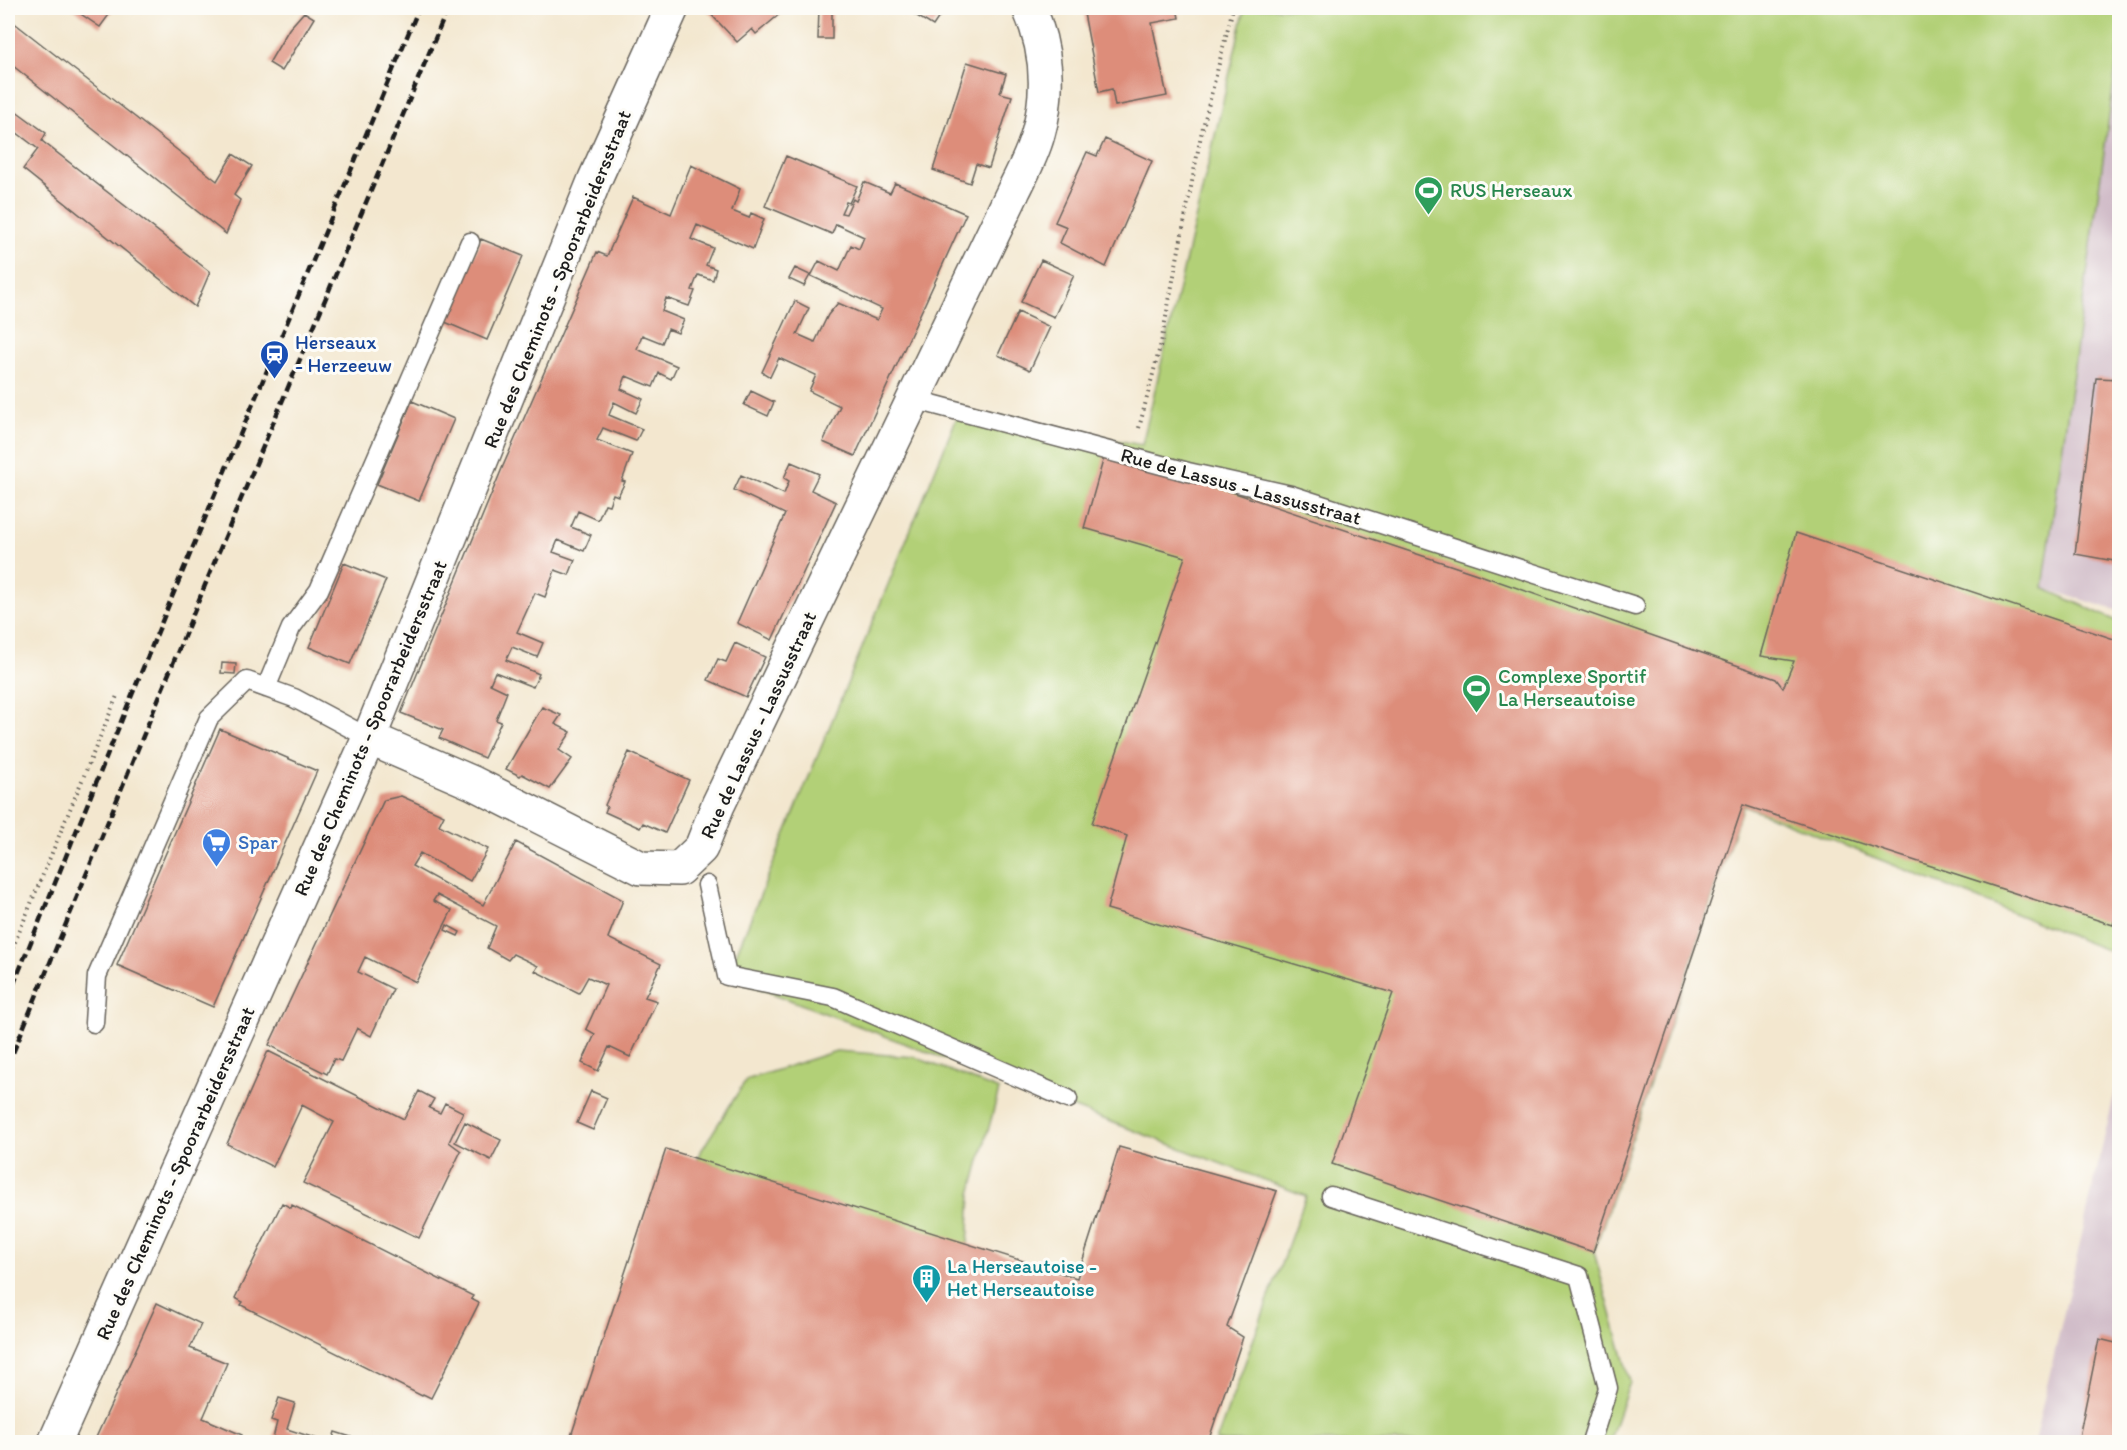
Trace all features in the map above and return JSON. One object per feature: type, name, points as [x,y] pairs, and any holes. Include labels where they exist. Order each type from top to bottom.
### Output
[{"type":"street","name":"Rue des Cheminots - Spoorarbeidersstraat","points":[[55,1443],[369,738],[595,179],[672,8]]},
{"type":"street","name":"Rue de Lassus - Lassusstraat","points":[[369,738],[473,783],[640,868],[679,869],[701,848],[718,805],[1009,200],[1038,135],[1046,91],[1046,64],[1041,41],[1029,8]]},
{"type":"lane","points":[[266,688],[291,628],[319,590],[470,242]]},
{"type":"lane","name":"Rue de Lassus - Lassusstraat","points":[[913,399],[1188,472],[1291,495],[1635,606]]},
{"type":"lane","points":[[94,1023],[97,976],[209,718],[247,681],[294,698],[369,738]]},
{"type":"lane","points":[[707,885],[727,976],[833,998],[1068,1099]]},
{"type":"lane","points":[[1332,1196],[1579,1276],[1608,1388],[1591,1443]]},
{"type":"path","points":[[1132,457],[1161,343],[1201,135],[1233,8]]},
{"type":"path","points":[[8,959],[117,696]]},
{"type":"shaded area","points":[[2119,45],[2119,611],[2043,588]]},
{"type":"shaded area","points":[[2119,1074],[2119,1442],[2034,1442]]},
{"type":"green space","name":"Complexe Sportif La Herseautoise","points":[[1245,8],[2119,8],[2119,45],[2043,588],[2119,622],[2119,955],[1743,805],[1594,1252],[1630,1382],[1609,1442],[1216,1442],[1306,1196],[727,976],[959,412],[1142,445]]},
{"type":"green space","points":[[836,1051],[915,1057],[999,1090],[971,1194],[968,1245],[696,1159],[746,1080]]},
{"type":"building","points":[[72,8],[114,8],[100,27]]},
{"type":"building","points":[[712,8],[776,8],[781,13],[756,34],[752,29],[737,42],[708,11]]},
{"type":"building","points":[[819,8],[832,8],[832,39],[818,39]]},
{"type":"building","points":[[881,8],[893,8],[890,13]]},
{"type":"building","points":[[904,8],[945,8],[933,26]]},
{"type":"building","points":[[1083,8],[1177,8],[1179,18],[1152,23],[1167,96],[1115,106],[1112,89],[1099,92]]},
{"type":"building","points":[[304,12],[314,18],[282,71],[269,63],[289,29]]},
{"type":"building","points":[[8,18],[217,181],[233,154],[252,166],[234,195],[240,200],[226,234],[8,62]]},
{"type":"building","points":[[967,62],[1006,74],[1000,93],[1012,96],[989,168],[976,164],[970,183],[933,170]]},
{"type":"building","points":[[8,105],[46,133],[42,141],[210,272],[195,307],[23,169],[38,149],[8,126]]},
{"type":"building","points":[[1105,139],[1152,161],[1106,267],[1060,243],[1067,227],[1055,222],[1087,152],[1097,156]]},
{"type":"building","points":[[786,156],[857,186],[841,213],[846,214],[853,199],[856,201],[864,182],[890,193],[895,183],[966,214],[855,456],[823,442],[840,406],[809,391],[816,375],[779,358],[770,377],[762,372],[795,301],[809,308],[797,334],[815,342],[828,315],[838,303],[877,320],[882,309],[811,276],[819,261],[839,271],[851,245],[859,249],[864,237],[836,224],[832,234],[765,206]]},
{"type":"building","points":[[691,165],[740,189],[732,211],[749,218],[751,213],[764,219],[753,249],[697,225],[691,239],[713,248],[706,265],[716,269],[713,280],[698,275],[689,306],[666,298],[662,311],[684,320],[678,333],[668,329],[662,343],[642,335],[637,349],[677,366],[671,379],[659,373],[653,387],[626,376],[621,389],[643,399],[636,413],[614,402],[609,415],[642,429],[636,441],[603,428],[597,440],[632,454],[622,481],[625,482],[618,496],[613,494],[609,505],[605,504],[598,520],[578,511],[571,527],[591,535],[584,551],[558,540],[553,552],[575,560],[569,575],[555,570],[545,597],[535,593],[517,632],[543,643],[537,657],[512,647],[506,660],[539,674],[533,687],[495,672],[490,684],[507,692],[496,720],[501,722],[484,758],[439,738],[443,730],[401,713],[503,466],[597,252],[607,256],[633,197],[671,214]]},
{"type":"building","points":[[481,239],[523,256],[487,340],[445,322]]},
{"type":"building","points":[[1041,260],[1074,275],[1054,317],[1021,302]]},
{"type":"building","points":[[795,268],[810,275],[804,286],[789,279]]},
{"type":"building","points":[[1018,312],[1050,327],[1030,370],[998,355]]},
{"type":"building","points":[[2096,378],[2120,379],[2120,562],[2075,554]]},
{"type":"building","points":[[751,391],[774,402],[768,416],[744,405]]},
{"type":"building","points":[[412,401],[454,419],[419,501],[377,484]]},
{"type":"building","points":[[1106,450],[1483,576],[1776,679],[1783,688],[1794,661],[1761,656],[1796,533],[2120,641],[2120,905],[2113,925],[1743,805],[1593,1252],[1332,1164],[1393,993],[1107,909],[1127,836],[1092,823],[1185,557],[1084,528]]},
{"type":"building","points":[[791,462],[819,474],[811,490],[836,502],[772,640],[737,623],[785,514],[734,490],[741,475],[784,494],[789,481],[784,478]]},
{"type":"building","points":[[344,563],[386,580],[350,664],[309,647]]},
{"type":"building","points":[[735,643],[765,657],[746,697],[708,680],[718,659],[726,662]]},
{"type":"building","points":[[222,663],[236,664],[235,674],[221,673]]},
{"type":"building","points":[[542,707],[561,715],[555,724],[571,732],[559,750],[572,759],[550,789],[522,774],[520,776],[506,769]]},
{"type":"building","name":"Spar","points":[[220,729],[317,771],[213,1007],[117,965]]},
{"type":"building","points":[[629,752],[689,780],[665,833],[643,823],[640,828],[605,812],[607,807],[605,805]]},
{"type":"building","points":[[401,796],[444,815],[439,825],[488,849],[470,881],[420,853],[412,866],[483,905],[516,842],[623,900],[608,938],[661,964],[645,997],[657,1001],[630,1057],[609,1047],[598,1071],[582,1063],[595,1034],[586,1029],[606,985],[588,977],[579,993],[535,971],[538,966],[513,954],[508,960],[487,948],[496,926],[437,895],[433,901],[452,910],[416,982],[365,957],[358,972],[393,989],[371,1036],[357,1028],[341,1061],[334,1059],[327,1074],[269,1045],[384,800]]},
{"type":"building","points":[[447,925],[460,932],[458,936],[445,930]]},
{"type":"building","points":[[268,1051],[404,1119],[419,1091],[434,1099],[429,1108],[440,1113],[445,1103],[463,1112],[449,1142],[461,1151],[419,1238],[303,1183],[334,1122],[302,1105],[273,1167],[227,1144]]},
{"type":"building","points":[[591,1091],[607,1098],[593,1130],[577,1123]]},
{"type":"building","points":[[465,1122],[501,1140],[491,1160],[455,1142]]},
{"type":"building","name":"La Herseautoise - Het Herseautoise","points":[[1119,1147],[1277,1191],[1227,1327],[1243,1337],[1208,1442],[569,1442],[666,1149],[1077,1278]]},
{"type":"building","points":[[282,1203],[291,1208],[292,1205],[473,1296],[471,1299],[479,1303],[431,1398],[423,1394],[422,1396],[241,1305],[243,1302],[235,1298]]},
{"type":"building","points":[[157,1303],[201,1324],[190,1348],[227,1363],[203,1418],[242,1435],[240,1442],[94,1442]]},
{"type":"building","points":[[2099,1339],[2120,1344],[2120,1442],[2078,1442]]},
{"type":"building","points":[[279,1398],[295,1403],[287,1429],[327,1442],[272,1442],[277,1422],[271,1420]]},
{"type":"building","points":[[335,1432],[351,1437],[349,1442],[332,1442]]},
{"type":"railway","points":[[8,998],[172,597],[419,8]]},
{"type":"railway","points":[[8,1065],[217,556],[448,8]]},
{"type":"place","name":"RUS Herseaux","points":[[1429,216]]},
{"type":"place","name":"Herseaux - Herzeeuw","points":[[274,380]]},
{"type":"place","name":"Complexe Sportif La Herseautoise","points":[[1477,714]]},
{"type":"place","name":"Spar","points":[[217,868]]},
{"type":"place","name":"La Herseautoise - Het Herseautoise","points":[[926,1304]]}]
